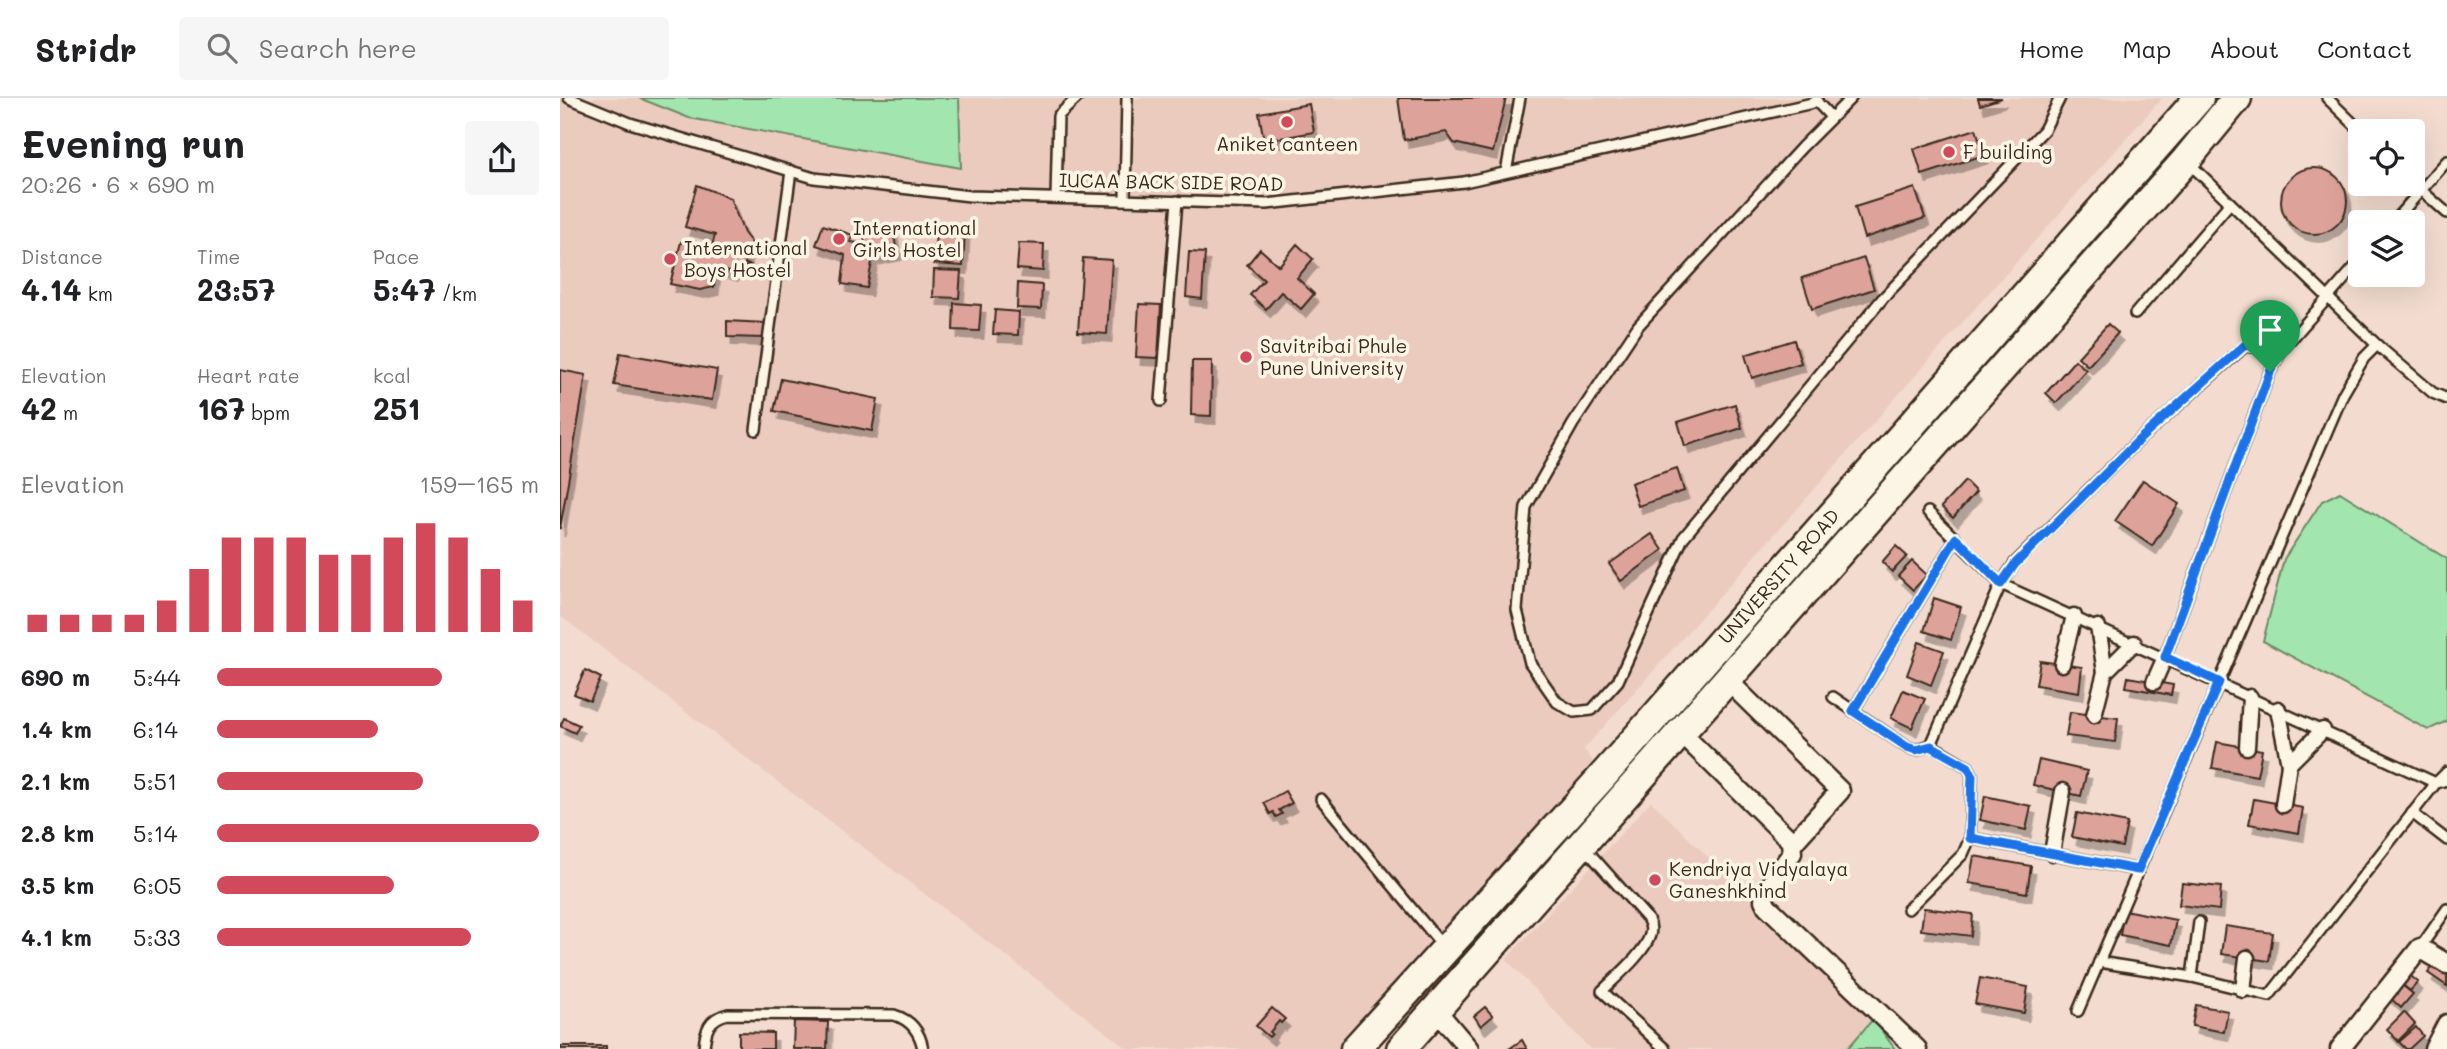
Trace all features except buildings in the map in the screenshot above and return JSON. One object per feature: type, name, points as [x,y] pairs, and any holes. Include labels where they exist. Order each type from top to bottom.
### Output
[{"type":"main road","name":"UNIVERSITY ROAD","points":[[1355,1049],[1602,777],[2199,98]]},
{"type":"main road","name":"UNIVERSITY ROAD","points":[[1401,1049],[2238,98]]},
{"type":"street","points":[[2062,664],[2074,616]]},
{"type":"street","points":[[2094,715],[2105,672],[2098,627]]},
{"type":"street","points":[[2105,672],[2134,643]]},
{"type":"street","points":[[2154,682],[2165,657]]},
{"type":"street","points":[[1727,680],[1840,791],[1792,845],[1791,856],[1765,892],[1763,898],[1767,906],[1917,1049]]},
{"type":"street","points":[[2247,747],[2250,697]]},
{"type":"street","points":[[2278,709],[2289,764],[2283,805]]},
{"type":"street","points":[[2289,764],[2323,730]]},
{"type":"street","points":[[1681,733],[1792,845]]},
{"type":"street","points":[[2052,853],[2063,791]]},
{"type":"street","points":[[2340,1049],[2420,948],[2447,964]]},
{"type":"street","points":[[2243,990],[2247,958]]},
{"type":"street","points":[[1436,1010],[1469,1049]]},
{"type":"street","points":[[2434,1049],[2447,1024]]},
{"type":"lane","name":"IUCAA BACK SIDE ROAD","points":[[569,98],[630,123],[814,178],[970,196],[1267,204],[1464,182],[1817,100]]},
{"type":"lane","points":[[1056,198],[1058,116],[1077,98]]},
{"type":"lane","points":[[1125,199],[1127,98]]},
{"type":"lane","points":[[1506,173],[1520,98]]},
{"type":"lane","points":[[1851,98],[1801,147],[1638,326],[1573,424],[1526,507],[1517,610],[1530,663],[1557,702],[1574,712],[1592,710],[1618,681],[1683,538],[1883,298],[2043,130],[2060,98]]},
{"type":"lane","points":[[2327,98],[2349,119]]},
{"type":"lane","points":[[1817,100],[1831,117]]},
{"type":"lane","points":[[2186,160],[2377,345],[2434,393],[2447,399]]},
{"type":"lane","points":[[2425,186],[2447,161]]},
{"type":"lane","points":[[756,430],[791,171]]},
{"type":"lane","points":[[2425,194],[2447,213]]},
{"type":"lane","points":[[2404,210],[2416,196]]},
{"type":"lane","points":[[1161,401],[1177,201]]},
{"type":"lane","points":[[2135,314],[2230,203]]},
{"type":"lane","points":[[2165,657],[2270,372],[2281,350],[2348,275]]},
{"type":"lane","points":[[1931,746],[2001,584],[2015,564],[2140,439],[2245,345],[2281,350]]},
{"type":"lane","points":[[2078,1011],[2343,394],[2364,358],[2377,345]]},
{"type":"lane","points":[[1928,512],[2001,584],[2436,783],[2447,780]]},
{"type":"lane","points":[[1853,711],[1956,538]]},
{"type":"lane","points":[[1833,697],[1907,747],[1916,750],[1931,746],[1968,767],[1972,775],[1970,838],[1963,854],[1908,909]]},
{"type":"lane","points":[[2099,962],[2192,977],[2269,996],[2447,772]]},
{"type":"lane","points":[[1321,799],[1446,949]]},
{"type":"lane","points":[[2412,813],[2447,840]]},
{"type":"lane","points":[[1970,838],[2138,870]]},
{"type":"lane","points":[[1582,845],[1647,918],[1651,927],[1649,938],[1602,992],[1665,1049]]},
{"type":"lane","points":[[2420,948],[2447,909]]},
{"type":"lane","points":[[2192,977],[2199,922]]},
{"type":"lane","points":[[704,1049],[706,1030],[710,1022],[729,1014],[894,1015],[902,1017],[918,1031],[923,1049]]},
{"type":"shaded area","name":"Savitribai Phule Pune University","points":[[560,98],[2162,98],[1584,749],[1597,767],[1342,1049],[1128,1049],[560,616]]},
{"type":"shaded area","name":"Kendriya Vidyalaya Ganeshkhind","points":[[1651,801],[1873,1019],[1847,1049],[1590,1049],[1506,959]]},
{"type":"green space","points":[[639,98],[959,98],[961,168],[689,118]]},
{"type":"green space","points":[[2340,492],[2447,559],[2447,721],[2428,730],[2263,641],[2284,559],[2322,501]]},
{"type":"green space","points":[[1873,1019],[1895,1049],[1847,1049]]},
{"type":"place","name":"Aniket canteen","points":[[1287,122]]},
{"type":"place","name":"F building","points":[[1949,152]]},
{"type":"place","name":"International Girls Hostel","points":[[839,239]]},
{"type":"place","name":"International Boys Hostel","points":[[670,259]]},
{"type":"place","name":"Savitribai Phule Pune University","points":[[1246,357]]},
{"type":"place","name":"Kendriya Vidyalaya Ganeshkhind","points":[[1655,880]]},
{"type":"route","points":[[2245,345],[2281,350],[2270,372],[2165,657],[2219,682],[2138,870],[1970,838],[1972,775],[1968,767],[1931,746],[1916,750],[1907,747],[1853,711],[1956,538],[2001,584],[2015,564],[2140,439],[2245,345]]}]
